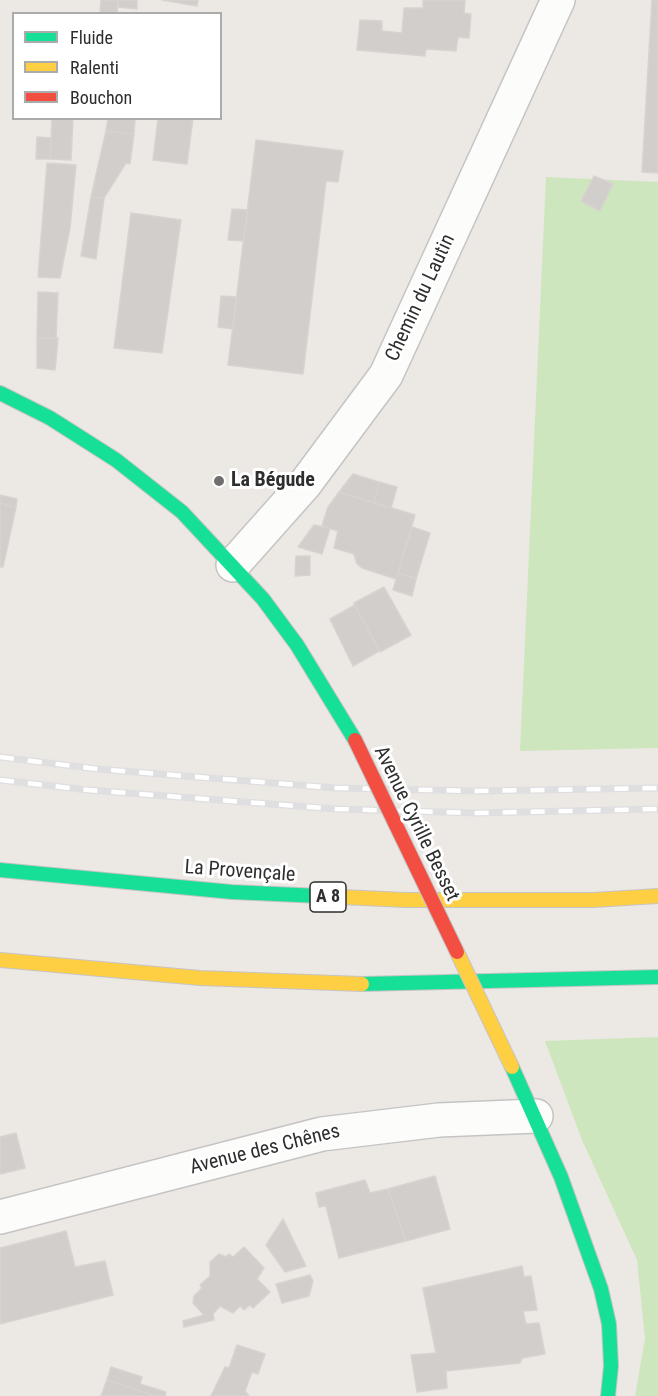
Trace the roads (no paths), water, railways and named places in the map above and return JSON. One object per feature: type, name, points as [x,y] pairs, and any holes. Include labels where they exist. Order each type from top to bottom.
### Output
[{"type":"main road","name":"Avenue Cyrille Besset","points":[[0,393],[50,418],[116,460],[182,512],[233,565],[297,645],[355,740],[536,1116],[601,1289],[609,1324],[611,1366],[608,1396]]},
{"type":"main road","name":"La Provençale","points":[[0,870],[232,892],[394,900],[593,900],[658,896]]},
{"type":"main road","points":[[0,960],[200,978],[384,985],[658,977]]},
{"type":"street","name":"Chemin du Lautin","points":[[233,565],[305,484],[386,375],[558,0]]},
{"type":"street","name":"Avenue des Chênes","points":[[0,1217],[322,1134],[439,1120],[536,1116]]},
{"type":"railway","points":[[0,757],[97,769],[336,788],[478,791],[658,788]]},
{"type":"railway","points":[[0,780],[88,790],[336,809],[477,813],[658,809]]},
{"type":"place","name":"La Bégude","points":[[219,481]]}]
